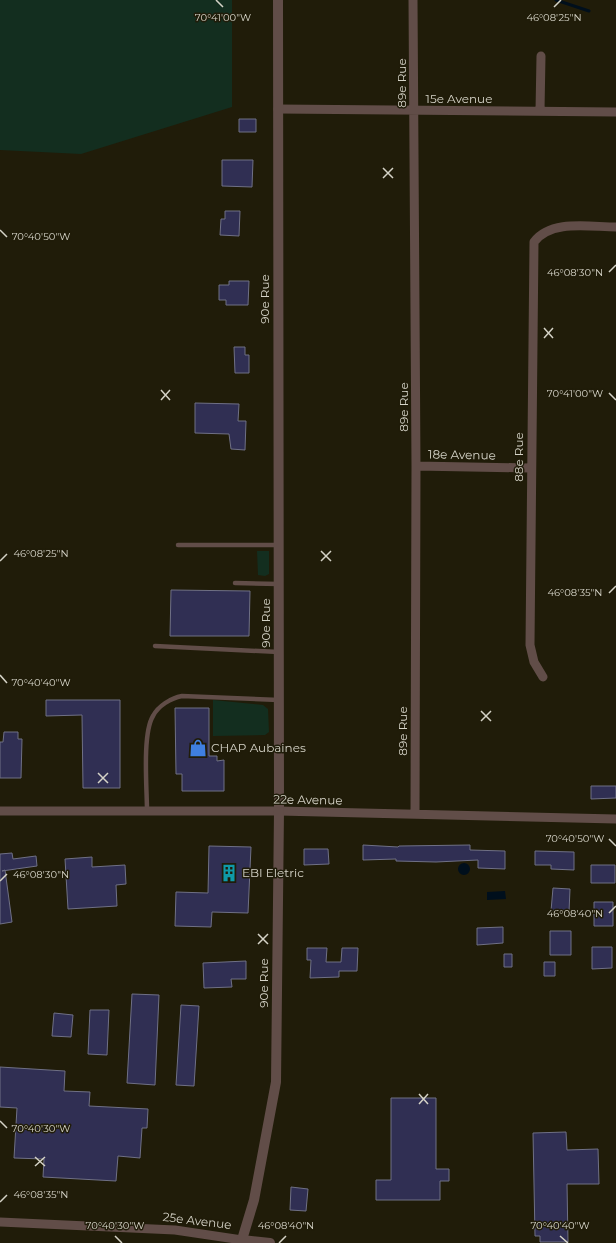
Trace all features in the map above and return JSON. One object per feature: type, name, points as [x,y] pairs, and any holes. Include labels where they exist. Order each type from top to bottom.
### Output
[{"type":"street","name":"90e Rue","points":[[242,1242],[254,1200],[276,1082],[279,811],[278,0]]},
{"type":"street","name":"89e Rue","points":[[413,0],[416,466],[415,814]]},
{"type":"street","points":[[540,111],[541,56]]},
{"type":"street","name":"15e Avenue","points":[[278,109],[616,112]]},
{"type":"street","name":"88e Rue","points":[[543,678],[534,662],[530,645],[532,252],[534,242],[538,236],[559,227],[616,227]]},
{"type":"street","name":"18e Avenue","points":[[416,466],[530,468]]},
{"type":"street","name":"22e Avenue","points":[[0,811],[279,811],[616,819]]},
{"type":"street","name":"25e Avenue","points":[[0,1222],[175,1230],[242,1242],[270,1243]]},
{"type":"lane","points":[[178,545],[278,545]]},
{"type":"lane","points":[[235,583],[279,584]]},
{"type":"lane","points":[[155,646],[279,652]]},
{"type":"lane","points":[[147,811],[147,731],[153,716],[172,698],[182,696],[279,700]]},
{"type":"green space","points":[[0,0],[232,0],[232,107],[81,154],[0,150]]},
{"type":"green space","points":[[257,551],[269,551],[269,574],[265,576],[258,575]]},
{"type":"green space","points":[[213,700],[263,705],[268,709],[269,732],[265,735],[213,736]]},
{"type":"water","points":[[462,863],[466,863],[470,869],[466,875],[462,875],[458,871],[458,867]]},
{"type":"water","points":[[505,891],[506,899],[487,900],[487,892]]},
{"type":"building","points":[[239,119],[256,119],[256,132],[239,132]]},
{"type":"building","points":[[222,160],[253,160],[252,187],[222,186]]},
{"type":"building","points":[[225,211],[240,211],[239,236],[220,235],[221,219],[225,219]]},
{"type":"building","points":[[229,281],[249,281],[248,305],[226,305],[226,300],[219,300],[219,285],[229,285]]},
{"type":"building","points":[[234,347],[245,347],[245,355],[249,355],[249,373],[235,373]]},
{"type":"building","points":[[195,403],[239,404],[238,421],[246,421],[245,450],[231,449],[229,434],[195,433]]},
{"type":"building","points":[[171,590],[250,591],[249,636],[170,636]]},
{"type":"building","points":[[46,700],[120,700],[120,788],[83,788],[82,715],[46,716]]},
{"type":"building","points":[[175,708],[209,708],[209,756],[217,756],[217,761],[224,760],[224,791],[182,791],[182,774],[176,774]]},
{"type":"building","points":[[4,732],[18,732],[18,739],[22,739],[21,778],[0,778],[0,742],[3,742]]},
{"type":"building","points":[[591,786],[616,786],[616,798],[591,799]]},
{"type":"building","points":[[363,845],[398,847],[470,845],[470,850],[505,851],[505,869],[478,868],[478,860],[436,862],[396,861],[396,859],[363,860]]},
{"type":"building","name":"EBI Eletric","points":[[209,846],[251,847],[248,913],[212,912],[211,927],[175,926],[176,892],[208,893]]},
{"type":"building","points":[[304,849],[328,849],[329,864],[304,865]]},
{"type":"building","points":[[535,851],[574,852],[574,870],[551,869],[551,865],[535,865]]},
{"type":"building","points":[[12,853],[13,859],[36,856],[37,866],[5,871],[12,922],[0,924],[0,854]]},
{"type":"building","points":[[92,857],[92,867],[125,865],[126,884],[116,885],[117,906],[68,909],[65,859]]},
{"type":"building","points":[[591,865],[615,865],[615,883],[591,883]]},
{"type":"building","points":[[553,888],[570,889],[569,912],[551,911]]},
{"type":"building","points":[[594,902],[613,902],[613,926],[594,926]]},
{"type":"building","points":[[503,927],[503,943],[477,945],[477,928]]},
{"type":"building","points":[[550,931],[571,931],[571,955],[550,955]]},
{"type":"building","points":[[592,947],[612,947],[612,968],[592,969]]},
{"type":"building","points":[[307,948],[327,948],[326,962],[341,962],[342,948],[358,948],[357,971],[339,971],[339,977],[310,978],[311,960],[307,960]]},
{"type":"building","points":[[504,954],[512,954],[512,967],[504,967]]},
{"type":"building","points":[[246,961],[246,979],[231,979],[232,987],[204,988],[203,963]]},
{"type":"building","points":[[544,962],[555,962],[555,976],[544,976]]},
{"type":"building","points":[[132,994],[159,995],[155,1085],[127,1083]]},
{"type":"building","points":[[181,1005],[199,1006],[194,1086],[176,1085]]},
{"type":"building","points":[[90,1010],[109,1010],[107,1055],[88,1054]]},
{"type":"building","points":[[54,1013],[73,1015],[71,1037],[52,1036]]},
{"type":"building","points":[[0,1067],[65,1071],[64,1091],[90,1092],[89,1106],[148,1109],[147,1128],[142,1128],[140,1158],[118,1156],[116,1181],[43,1177],[44,1159],[14,1158],[17,1108],[0,1107]]},
{"type":"building","points":[[391,1098],[436,1098],[436,1169],[449,1169],[449,1181],[440,1181],[440,1200],[376,1200],[376,1180],[391,1180]]},
{"type":"building","points":[[566,1132],[567,1150],[598,1149],[599,1184],[567,1184],[568,1242],[540,1242],[540,1236],[535,1236],[533,1133]]},
{"type":"building","points":[[291,1187],[308,1189],[306,1211],[290,1210]]},
{"type":"waterway","points":[[556,0],[589,11]]},
{"type":"place","name":"CHAP Aubaines","points":[[198,748]]},
{"type":"place","name":"EBI Eletric","points":[[229,873]]}]
